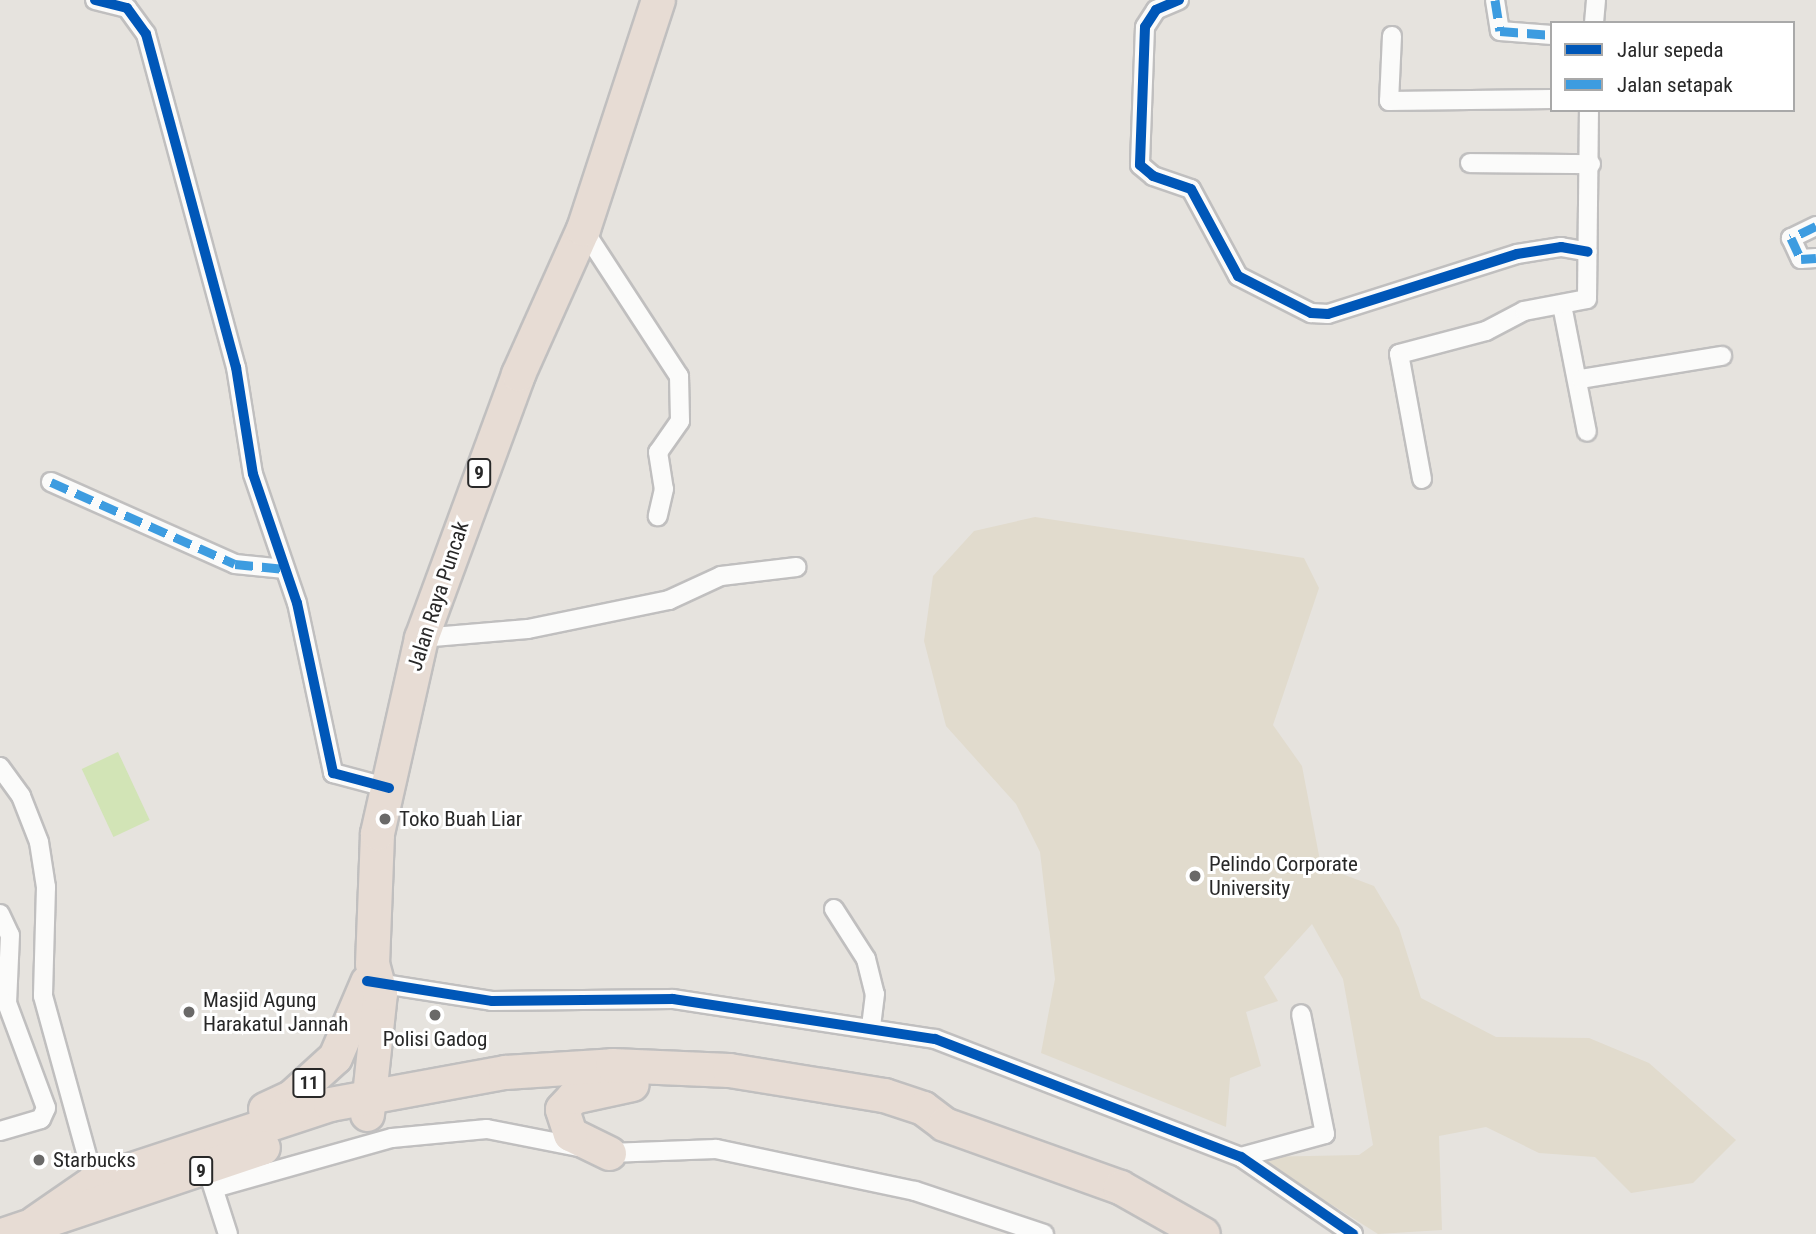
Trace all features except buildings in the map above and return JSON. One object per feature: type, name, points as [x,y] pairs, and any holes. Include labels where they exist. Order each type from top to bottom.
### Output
[{"type":"highway","name":"Jalan Raya Puncak","points":[[367,1106],[372,1050],[377,833],[421,638],[518,374],[583,229],[658,0]]},
{"type":"highway","name":"11","points":[[204,1169],[211,1131],[291,1097],[323,1070],[347,1037],[372,976]]},
{"type":"highway","points":[[372,1050],[396,1073],[427,1084]]},
{"type":"highway","points":[[367,1106],[427,1084],[561,1066],[729,1070],[884,1095],[923,1108],[944,1124],[1120,1187],[1203,1234]]},
{"type":"highway","points":[[367,1106],[577,1085],[632,1084],[762,1092],[912,1124],[944,1124]]},
{"type":"highway","points":[[609,1153],[570,1135],[562,1108],[573,1097],[632,1084]]},
{"type":"highway","name":"9","points":[[20,1228],[97,1193],[204,1169],[367,1106]]},
{"type":"street","points":[[95,0],[131,4],[146,34],[159,75],[236,367],[250,461],[285,569],[334,773],[388,788]]},
{"type":"street","points":[[1179,0],[1156,10],[1145,27],[1140,164],[1153,176],[1191,189],[1238,276],[1311,313],[1328,314],[1517,254],[1561,247],[1588,252]]},
{"type":"street","points":[[1495,0],[1500,31],[1550,35]]},
{"type":"street","points":[[1594,21],[1596,0]]},
{"type":"street","points":[[1392,36],[1389,101],[1550,99]]},
{"type":"street","points":[[1422,479],[1399,354],[1587,299],[1591,164],[1588,112]]},
{"type":"street","points":[[1470,163],[1591,164]]},
{"type":"street","points":[[1816,226],[1791,238],[1801,259],[1816,258]]},
{"type":"street","points":[[583,229],[679,376],[680,421],[658,452],[664,489],[658,516]]},
{"type":"street","points":[[1562,305],[1573,374],[1581,379],[1722,356]]},
{"type":"street","points":[[1581,379],[1587,432]]},
{"type":"street","points":[[51,482],[234,564],[285,569]]},
{"type":"street","points":[[421,638],[528,629],[669,600],[730,574],[796,567]]},
{"type":"street","points":[[0,767],[21,796],[39,842],[46,887],[43,996],[97,1193]]},
{"type":"street","points":[[834,909],[866,960],[874,994],[871,1027]]},
{"type":"street","points":[[0,914],[10,935],[7,1003],[46,1108],[41,1119],[0,1131]]},
{"type":"street","points":[[372,976],[492,1001],[673,999],[871,1027],[935,1039],[1241,1157],[1353,1234]]},
{"type":"street","points":[[1241,1157],[1325,1134],[1301,1014]]},
{"type":"street","points":[[229,1234],[204,1169],[421,1133],[506,1131],[609,1153],[716,1149],[904,1188],[1044,1234]]},
{"type":"shaded area","name":"Pelindo Corporate University","points":[[1035,517],[1304,558],[1319,588],[1273,725],[1302,766],[1321,866],[1374,886],[1399,928],[1421,998],[1496,1037],[1589,1038],[1649,1063],[1736,1140],[1693,1183],[1631,1193],[1595,1157],[1539,1153],[1486,1127],[1439,1136],[1442,1230],[1378,1234],[1256,1157],[1359,1155],[1373,1145],[1343,979],[1312,924],[1264,977],[1278,1001],[1246,1012],[1261,1066],[1230,1078],[1226,1127],[1041,1053],[1055,979],[1040,852],[1016,804],[946,726],[924,641],[933,576],[974,531]]},
{"type":"green space","points":[[118,752],[150,820],[113,837],[82,769]]},
{"type":"marked path","points":[[1495,0],[1500,31],[1550,35]]},
{"type":"marked path","points":[[1816,226],[1791,238],[1801,259],[1816,258]]},
{"type":"marked path","points":[[51,482],[235,564],[285,569]]},
{"type":"cycle path","points":[[95,0],[127,8],[146,34],[236,367],[253,474],[297,603],[333,773],[389,788]]},
{"type":"cycle path","points":[[1179,0],[1156,10],[1145,27],[1140,165],[1153,176],[1191,189],[1238,276],[1311,313],[1328,314],[1517,254],[1561,247],[1588,252]]},
{"type":"cycle path","points":[[367,981],[492,1001],[673,999],[935,1039],[1241,1157],[1353,1234]]},
{"type":"place","name":"Toko Buah Liar","points":[[385,819]]},
{"type":"place","name":"Pelindo Corporate University","points":[[1195,876]]},
{"type":"place","name":"Masjid Agung Harakatul Jannah","points":[[189,1012]]},
{"type":"place","name":"Polisi Gadog","points":[[435,1015]]},
{"type":"place","name":"Starbucks","points":[[39,1160]]}]
